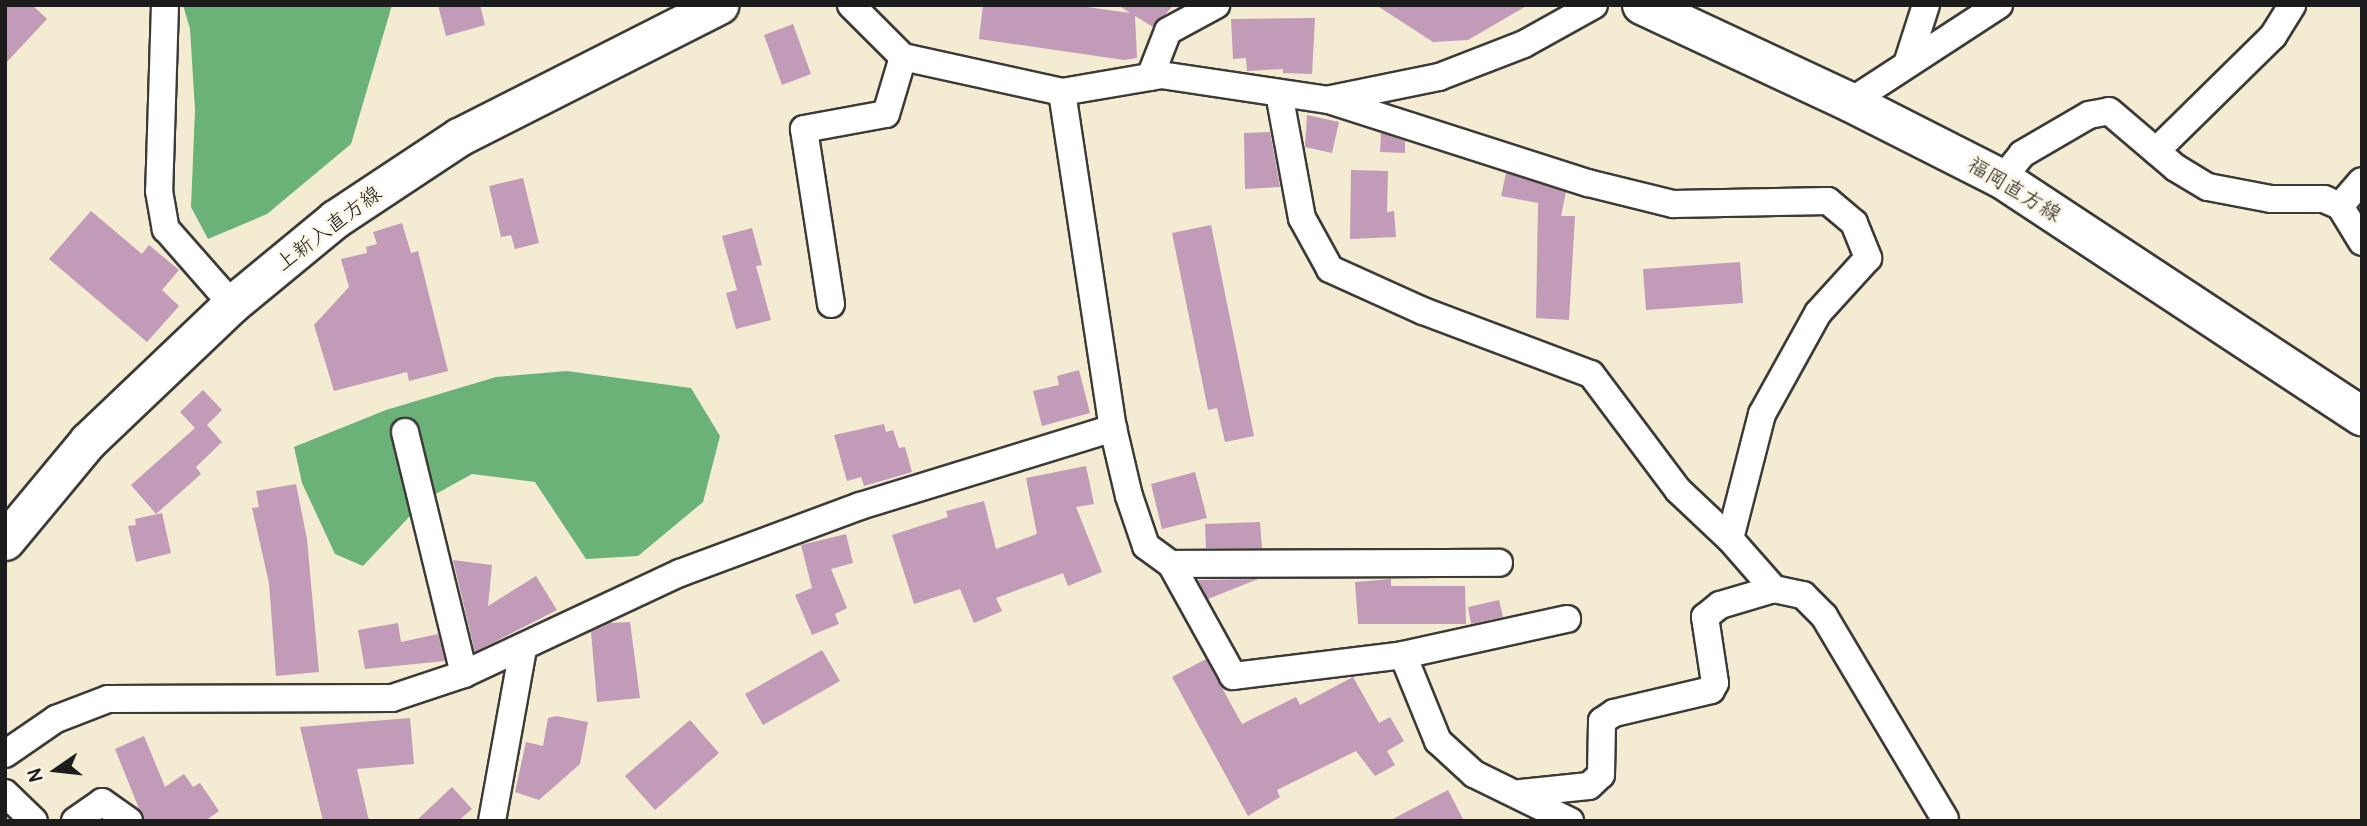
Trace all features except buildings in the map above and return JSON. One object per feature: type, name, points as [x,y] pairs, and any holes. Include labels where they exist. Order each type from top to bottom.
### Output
[{"type":"main road","name":"上新入直方線","points":[[5,541],[88,441],[232,304],[335,219],[459,137],[719,5]]},
{"type":"main road","name":"福岡直方線","points":[[1642,5],[1850,102],[2002,179],[2362,416]]},
{"type":"street","points":[[165,5],[159,191],[166,229],[232,304]]},
{"type":"street","points":[[850,5],[903,57],[1062,92],[1161,75],[1329,100],[1588,183],[1673,204],[1828,201],[1854,223],[1868,258],[1818,313],[1762,414],[1730,538]]},
{"type":"street","points":[[1150,77],[1168,31],[1216,5]]},
{"type":"street","points":[[1329,100],[1439,77],[1524,44],[1594,5]]},
{"type":"street","points":[[1908,61],[1926,5]]},
{"type":"street","points":[[1850,102],[1908,61],[1999,5]]},
{"type":"street","points":[[2156,151],[2273,36],[2292,5]]},
{"type":"street","points":[[831,304],[804,129],[886,114],[903,57]]},
{"type":"street","points":[[1062,92],[1114,428],[1146,547],[1171,564],[1233,676],[1403,655],[1567,619]]},
{"type":"street","points":[[1279,93],[1302,218],[1330,269],[1423,311],[1591,374],[1678,490],[1730,538],[1774,589]]},
{"type":"street","points":[[2002,179],[2022,154],[2089,115],[2109,111],[2156,151],[2208,187],[2271,199],[2324,199],[2340,206],[2362,242]]},
{"type":"street","points":[[2340,206],[2362,181]]},
{"type":"street","points":[[5,754],[56,719],[108,699],[392,698],[464,674],[680,573],[847,511],[1114,428]]},
{"type":"street","points":[[405,432],[464,674]]},
{"type":"street","points":[[1171,564],[1499,563]]},
{"type":"street","points":[[1521,793],[1589,786],[1601,775],[1602,721],[1614,713],[1711,690],[1715,683],[1705,617],[1720,605],[1774,589],[1803,595],[1824,616],[1945,819]]},
{"type":"street","points":[[492,821],[523,648]]},
{"type":"street","points":[[1403,655],[1438,741],[1474,774],[1521,793],[1570,821]]},
{"type":"street","points":[[5,793],[34,821]]},
{"type":"street","points":[[75,821],[102,802],[129,821]]},
{"type":"green space","points":[[183,5],[392,5],[351,144],[267,214],[208,239],[191,207],[195,110],[190,29]]},
{"type":"green space","points":[[567,371],[691,388],[720,436],[703,502],[638,556],[586,559],[535,482],[472,474],[425,500],[363,566],[335,554],[302,483],[294,447],[386,410],[496,377]]}]
